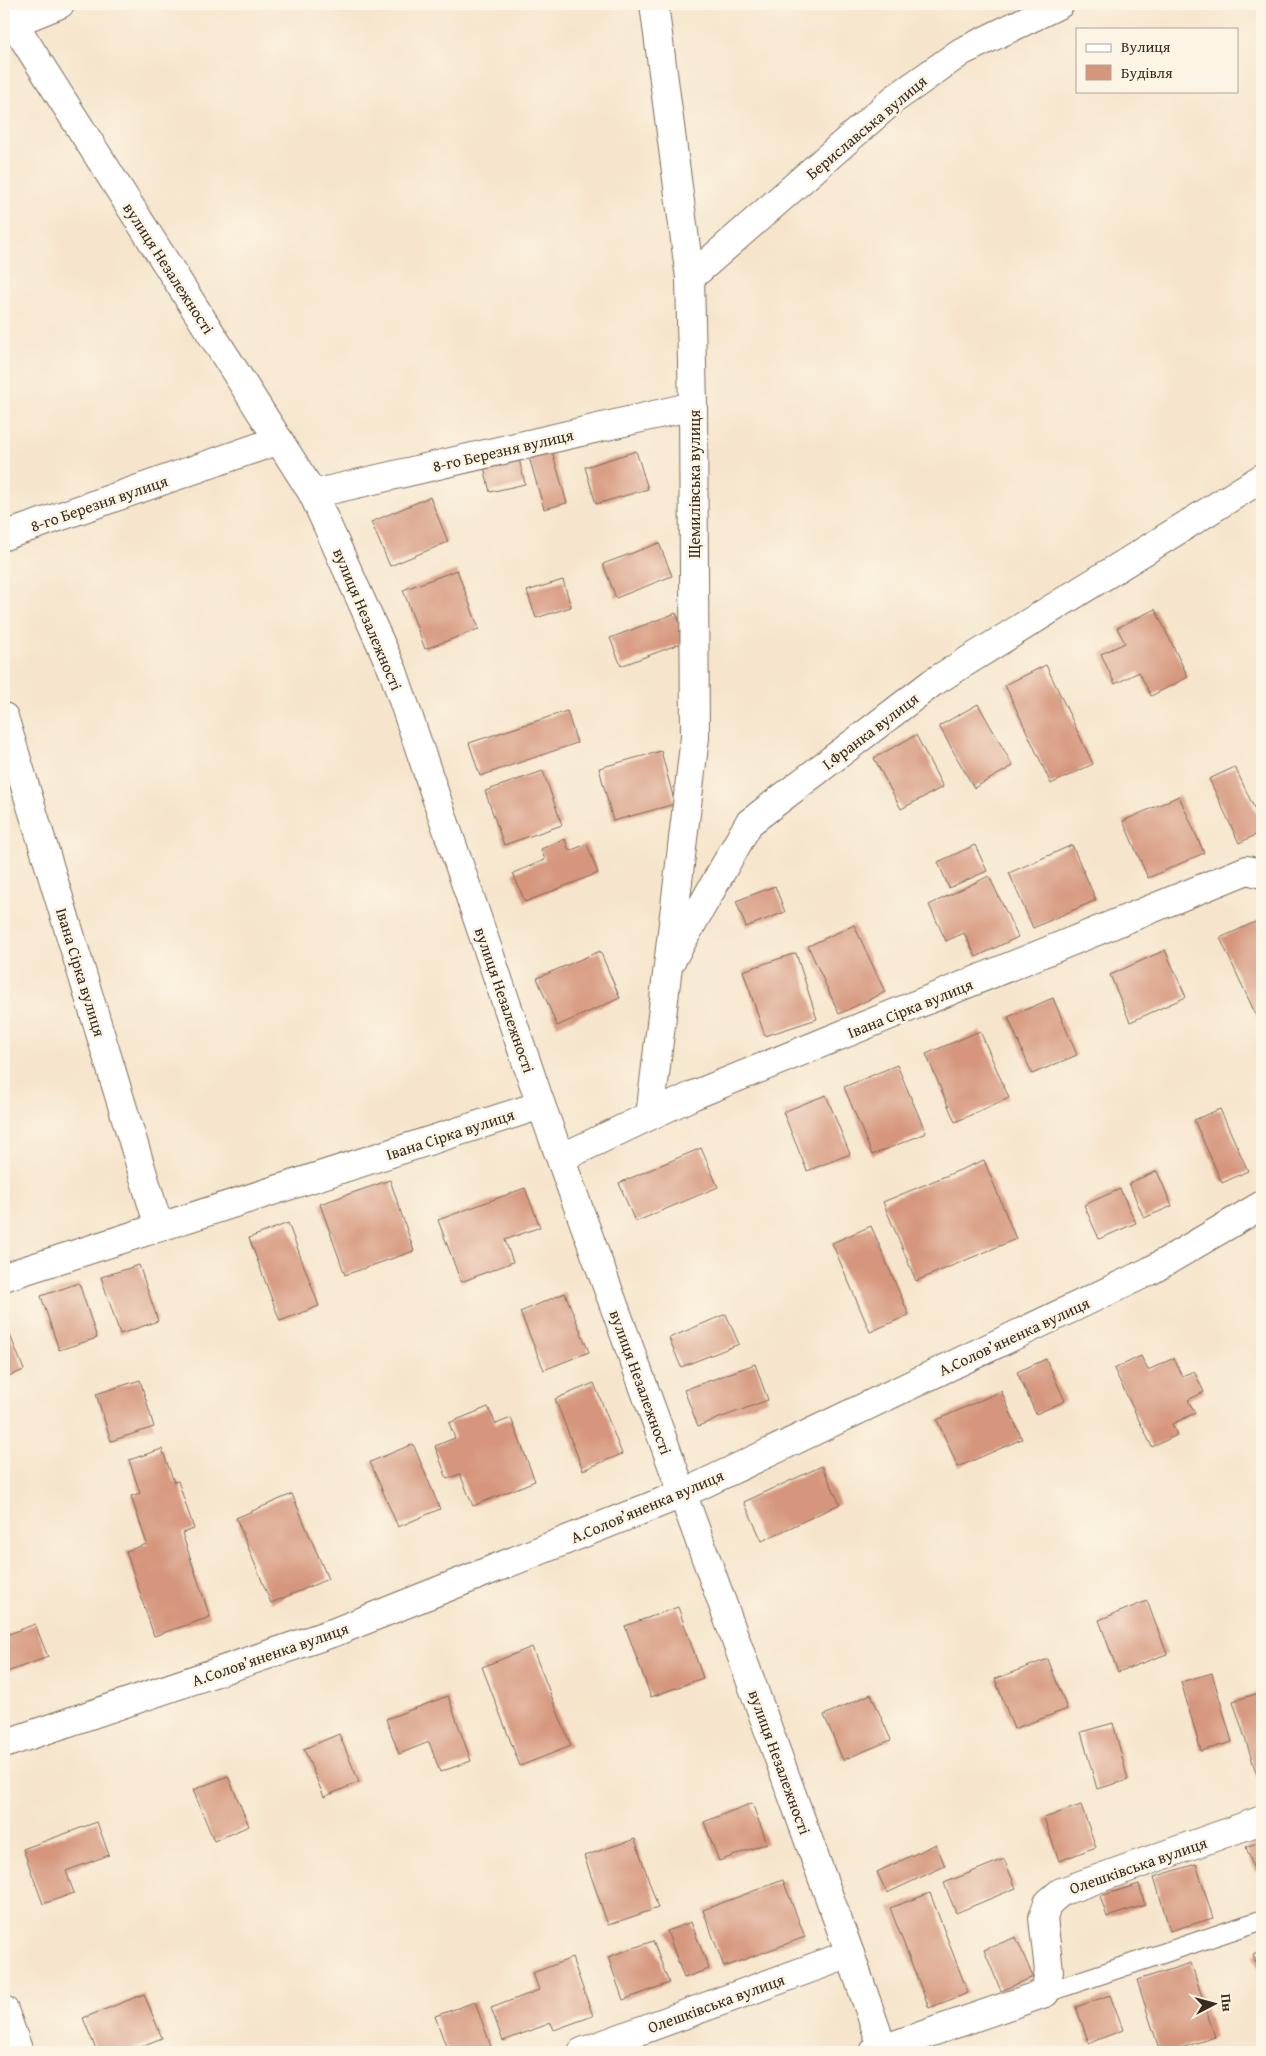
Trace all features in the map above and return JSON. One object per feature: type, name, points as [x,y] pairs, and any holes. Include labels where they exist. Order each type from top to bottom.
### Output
[{"type":"street","points":[[8,16],[60,4]]},
{"type":"street","name":"Щемилівська вулиця","points":[[654,4],[690,278],[693,406],[696,737],[668,966]]},
{"type":"street","name":"Бериславська вулиця","points":[[690,278],[894,100],[960,52],[1060,4]]},
{"type":"street","name":"вулиця Незалежності","points":[[8,16],[313,494],[393,671],[541,1105],[562,1158],[850,1954],[880,2051]]},
{"type":"street","name":"8-го Березня вулиця","points":[[313,494],[693,406]]},
{"type":"street","name":"8-го Березня вулиця","points":[[4,536],[279,440]]},
{"type":"street","name":"І.Франка вулиця","points":[[650,1116],[668,966],[749,823],[932,683],[1262,478]]},
{"type":"street","name":"Івана Сірка вулиця","points":[[4,717],[159,1227]]},
{"type":"street","name":"Івана Сірка вулиця","points":[[562,1158],[694,1095],[1247,870],[1262,874]]},
{"type":"street","name":"Івана Сірка вулиця","points":[[4,1277],[541,1105]]},
{"type":"street","name":"А.Солов’яненка вулиця","points":[[4,1744],[336,1632],[682,1494],[1150,1271],[1262,1205]]},
{"type":"street","name":"Олешківська вулиця","points":[[1045,1993],[1049,1971],[1043,1918],[1048,1903],[1061,1892],[1262,1820]]},
{"type":"street","name":"Олешківська вулиця","points":[[582,2052],[850,1954]]},
{"type":"street","points":[[880,2051],[1045,1993]]},
{"type":"street","points":[[4,2010],[19,2052]]},
{"type":"lane","points":[[1045,1993],[1262,1920]]},
{"type":"building","points":[[552,451],[567,503],[544,509],[529,457]]},
{"type":"building","points":[[636,451],[648,489],[596,504],[585,467]]},
{"type":"building","points":[[519,459],[525,484],[490,492],[484,467]]},
{"type":"building","points":[[430,497],[448,542],[390,566],[371,522]]},
{"type":"building","points":[[659,543],[672,576],[616,598],[603,564]]},
{"type":"building","points":[[457,570],[479,629],[425,649],[403,590]]},
{"type":"building","points":[[563,580],[571,607],[536,618],[527,591]]},
{"type":"building","points":[[1155,609],[1188,677],[1151,696],[1139,672],[1115,684],[1101,654],[1125,643],[1117,628]]},
{"type":"building","points":[[676,613],[687,641],[621,666],[610,638]]},
{"type":"building","points":[[1046,665],[1093,764],[1051,784],[1005,685]]},
{"type":"building","points":[[978,704],[1013,766],[974,788],[939,726]]},
{"type":"building","points":[[567,711],[577,743],[480,776],[469,743]]},
{"type":"building","points":[[916,735],[943,787],[901,809],[874,758]]},
{"type":"building","points":[[661,751],[675,804],[613,821],[599,768]]},
{"type":"building","points":[[1235,767],[1262,825],[1262,832],[1239,843],[1209,779]]},
{"type":"building","points":[[543,771],[562,825],[504,845],[485,791]]},
{"type":"building","points":[[1179,796],[1204,853],[1148,878],[1123,821]]},
{"type":"building","points":[[565,839],[569,851],[587,844],[598,873],[525,902],[513,873],[545,860],[541,849]]},
{"type":"building","points":[[975,845],[987,871],[949,888],[938,862]]},
{"type":"building","points":[[1072,845],[1096,900],[1033,928],[1009,873]]},
{"type":"building","points":[[989,876],[1018,937],[976,957],[964,933],[946,941],[929,905]]},
{"type":"building","points":[[775,886],[785,912],[746,927],[736,901]]},
{"type":"building","points":[[1262,919],[1262,1028],[1220,938]]},
{"type":"building","points":[[854,925],[885,992],[839,1014],[808,946]]},
{"type":"building","points":[[1165,950],[1186,997],[1130,1022],[1110,975]]},
{"type":"building","points":[[600,951],[620,998],[557,1026],[537,978]]},
{"type":"building","points":[[796,953],[817,1019],[765,1036],[743,971]]},
{"type":"building","points":[[1053,998],[1077,1055],[1032,1074],[1008,1017]]},
{"type":"building","points":[[980,1031],[1009,1098],[955,1122],[926,1054]]},
{"type":"building","points":[[897,1065],[926,1133],[872,1155],[844,1087]]},
{"type":"building","points":[[826,1095],[850,1154],[807,1171],[783,1112]]},
{"type":"building","points":[[1220,1109],[1248,1171],[1222,1183],[1194,1120]]},
{"type":"building","points":[[701,1148],[718,1187],[635,1222],[619,1183]]},
{"type":"building","points":[[984,1160],[1016,1239],[916,1281],[883,1202]]},
{"type":"building","points":[[1157,1171],[1172,1206],[1144,1218],[1129,1183]]},
{"type":"building","points":[[390,1180],[414,1251],[345,1275],[320,1204]]},
{"type":"building","points":[[525,1188],[540,1227],[505,1240],[513,1262],[461,1282],[438,1220]]},
{"type":"building","points":[[1120,1189],[1136,1223],[1099,1239],[1084,1205]]},
{"type":"building","points":[[288,1223],[319,1306],[280,1321],[249,1238]]},
{"type":"building","points":[[871,1226],[909,1315],[870,1332],[832,1243]]},
{"type":"building","points":[[139,1265],[158,1321],[120,1334],[101,1277]]},
{"type":"building","points":[[79,1283],[97,1338],[59,1350],[41,1296]]},
{"type":"building","points":[[565,1293],[589,1352],[544,1370],[520,1312]]},
{"type":"building","points":[[726,1314],[739,1344],[681,1367],[669,1338]]},
{"type":"building","points":[[4,1320],[24,1370],[4,1378]]},
{"type":"building","points":[[1141,1356],[1148,1370],[1174,1358],[1182,1376],[1194,1371],[1204,1392],[1188,1400],[1195,1413],[1172,1424],[1177,1435],[1152,1447],[1114,1369]]},
{"type":"building","points":[[1046,1359],[1065,1401],[1036,1414],[1017,1372]]},
{"type":"building","points":[[755,1364],[768,1400],[698,1426],[684,1390]]},
{"type":"building","points":[[140,1380],[154,1427],[111,1441],[96,1394]]},
{"type":"building","points":[[594,1383],[622,1454],[583,1470],[555,1399]]},
{"type":"building","points":[[1001,1391],[1022,1439],[958,1467],[937,1420]]},
{"type":"building","points":[[488,1407],[496,1424],[511,1418],[535,1481],[473,1506],[460,1474],[447,1479],[435,1446],[455,1438],[449,1423]]},
{"type":"building","points":[[413,1444],[440,1509],[398,1527],[370,1462]]},
{"type":"building","points":[[162,1449],[174,1482],[178,1481],[194,1529],[182,1533],[210,1617],[154,1636],[126,1551],[147,1544],[131,1496],[140,1493],[129,1460]]},
{"type":"building","points":[[822,1466],[840,1504],[762,1541],[744,1502]]},
{"type":"building","points":[[292,1494],[328,1579],[271,1603],[236,1518]]},
{"type":"building","points":[[1147,1601],[1167,1654],[1118,1672],[1099,1620]]},
{"type":"building","points":[[678,1607],[703,1678],[651,1697],[625,1626]]},
{"type":"building","points":[[35,1624],[48,1657],[4,1673],[4,1636]]},
{"type":"building","points":[[532,1647],[571,1746],[520,1766],[482,1667]]},
{"type":"building","points":[[1048,1659],[1067,1709],[1014,1729],[995,1679]]},
{"type":"building","points":[[1212,1673],[1232,1742],[1201,1751],[1181,1682]]},
{"type":"building","points":[[1262,1692],[1262,1791],[1233,1701]]},
{"type":"building","points":[[871,1694],[891,1740],[843,1760],[824,1715]]},
{"type":"building","points":[[448,1696],[471,1761],[440,1772],[429,1742],[399,1754],[386,1719]]},
{"type":"building","points":[[1113,1723],[1128,1780],[1097,1789],[1081,1732]]},
{"type":"building","points":[[339,1734],[359,1782],[324,1797],[304,1749]]},
{"type":"building","points":[[228,1776],[249,1826],[214,1841],[193,1790]]},
{"type":"building","points":[[752,1803],[767,1843],[719,1861],[704,1822]]},
{"type":"building","points":[[1081,1805],[1096,1847],[1059,1861],[1044,1818]]},
{"type":"building","points":[[97,1822],[109,1855],[66,1871],[74,1893],[43,1904],[23,1849]]},
{"type":"building","points":[[635,1839],[658,1908],[608,1925],[584,1856]]},
{"type":"building","points":[[1262,1841],[1262,1869],[1255,1872],[1246,1847]]},
{"type":"building","points":[[936,1844],[945,1866],[887,1893],[877,1872]]},
{"type":"building","points":[[1004,1859],[1016,1888],[956,1913],[944,1883]]},
{"type":"building","points":[[1196,1864],[1213,1918],[1170,1931],[1154,1877]]},
{"type":"building","points":[[783,1880],[805,1937],[724,1967],[703,1910]]},
{"type":"building","points":[[1139,1884],[1145,1905],[1107,1917],[1100,1896]]},
{"type":"building","points":[[930,1893],[968,1993],[929,2008],[890,1908]]},
{"type":"building","points":[[691,1922],[709,1969],[684,1978],[667,1931]]},
{"type":"building","points":[[1016,1937],[1033,1977],[1001,1991],[984,1950]]},
{"type":"building","points":[[653,1941],[669,1983],[623,2000],[608,1957]]},
{"type":"building","points":[[1262,1951],[1262,1977],[1253,1955]]},
{"type":"building","points":[[572,1958],[593,2016],[554,2030],[551,2023],[503,2041],[491,2008],[539,1990],[533,1973]]},
{"type":"building","points":[[1191,1963],[1215,2037],[1169,2052],[1160,2052],[1137,1980]]},
{"type":"building","points":[[144,1994],[162,2038],[126,2052],[97,2052],[83,2018]]},
{"type":"building","points":[[1110,1995],[1123,2030],[1089,2043],[1076,2007]]},
{"type":"building","points":[[475,2002],[493,2052],[448,2052],[435,2016]]}]
